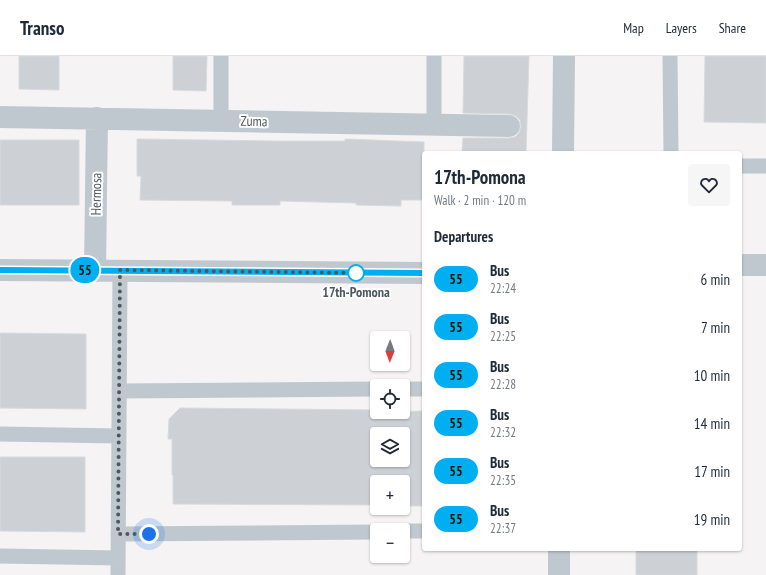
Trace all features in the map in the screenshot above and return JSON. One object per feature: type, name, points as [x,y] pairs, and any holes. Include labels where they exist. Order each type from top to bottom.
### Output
[{"type":"street","points":[[563,151],[564,56]]},
{"type":"street","name":"Zuma","points":[[0,117],[509,126]]},
{"type":"street","name":"Hermosa","points":[[95,271],[97,118]]},
{"type":"street","points":[[742,265],[766,265]]},
{"type":"street","points":[[0,270],[422,273]]},
{"type":"street","points":[[559,575],[560,551]]},
{"type":"lane","points":[[221,56],[221,120]]},
{"type":"lane","points":[[434,56],[434,124]]},
{"type":"lane","points":[[670,56],[671,151]]},
{"type":"lane","points":[[742,166],[766,166]]},
{"type":"lane","points":[[118,575],[120,270]]},
{"type":"lane","points":[[410,389],[422,388]]},
{"type":"lane","points":[[119,391],[370,389]]},
{"type":"lane","points":[[0,434],[119,436]]},
{"type":"lane","points":[[410,532],[422,531]]},
{"type":"lane","points":[[118,534],[370,532]]},
{"type":"lane","points":[[0,556],[118,558]]},
{"type":"building","points":[[19,56],[59,56],[59,90],[19,89]]},
{"type":"building","points":[[173,56],[207,56],[206,91],[173,90]]},
{"type":"building","points":[[464,56],[529,56],[526,151],[462,151],[463,138],[515,137],[519,133],[521,127],[520,120],[516,116],[510,114],[463,113]]},
{"type":"building","points":[[705,56],[766,56],[766,123],[704,122]]},
{"type":"building","points":[[137,139],[345,141],[345,139],[424,142],[424,151],[422,151],[422,200],[401,200],[401,206],[280,201],[280,205],[232,205],[232,201],[140,200],[141,176],[137,176]]},
{"type":"building","points":[[0,140],[79,140],[79,205],[0,205]]},
{"type":"building","points":[[0,333],[86,334],[86,409],[0,408]]},
{"type":"building","points":[[180,408],[370,410],[370,419],[410,419],[410,411],[422,411],[422,506],[410,506],[410,475],[370,475],[370,505],[173,504],[172,439],[168,439],[169,419]]},
{"type":"building","points":[[0,457],[85,457],[85,532],[0,531]]},
{"type":"building","points":[[636,551],[697,551],[697,575],[636,575]]},
{"type":"bus line","name":"55","points":[[0,270],[422,273]]},
{"type":"place","name":"17th-Pomona","points":[[356,273]]},
{"type":"route","points":[[149,534],[118,534],[120,270],[356,273]]}]
